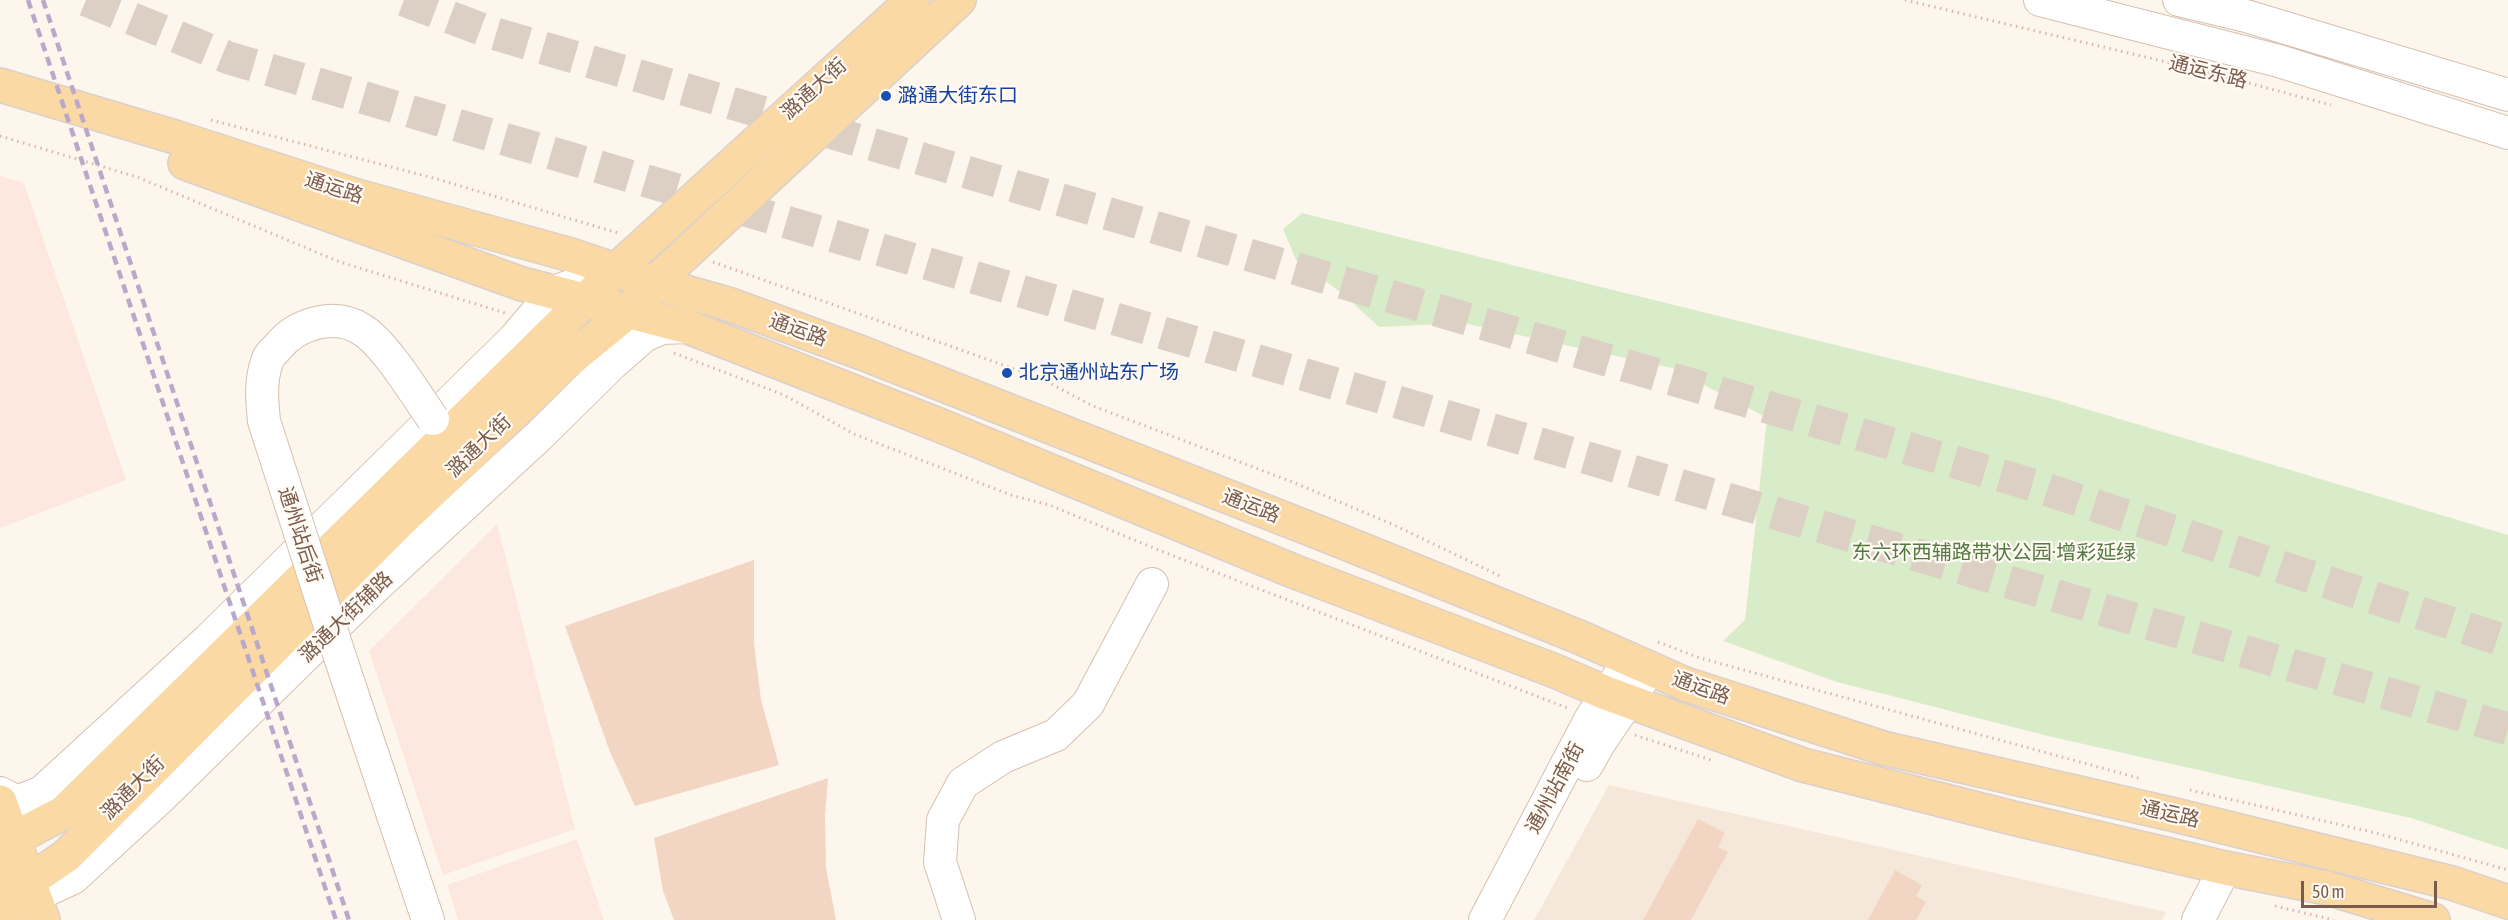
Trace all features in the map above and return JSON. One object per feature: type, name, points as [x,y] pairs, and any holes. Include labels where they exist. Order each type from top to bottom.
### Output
[{"type":"main road","name":"潞通大街","points":[[15,838],[63,813],[616,270],[913,0]]},
{"type":"main road","name":"潞通大街","points":[[15,892],[66,856],[397,524],[569,360],[628,311],[654,283],[959,0]]},
{"type":"main road","name":"通运路","points":[[0,85],[175,137],[357,196],[571,255],[654,283],[728,304],[862,353],[1328,536],[1645,656],[1685,684],[1883,748],[2175,815],[2452,883],[2508,902]]},
{"type":"main road","name":"通运路","points":[[0,106],[169,157],[522,284],[688,327],[960,434],[1293,571],[1618,697],[1803,765],[2225,868],[2327,888],[2433,920]]},
{"type":"main road","points":[[0,802],[15,838],[15,892],[8,920]]},
{"type":"street","name":"通运东路","points":[[2040,0],[2279,61],[2508,132]]},
{"type":"street","points":[[2179,0],[2250,8],[2508,95]]},
{"type":"street","points":[[2239,51],[2250,8]]},
{"type":"street","points":[[0,793],[17,802],[42,792],[208,640],[514,339],[554,292],[616,270]]},
{"type":"street","name":"通州站后街","points":[[428,920],[264,421],[261,390],[267,360],[286,337],[308,324],[336,322],[360,328],[379,346],[434,418]]},
{"type":"street","name":"潞通大街辅路","points":[[15,892],[73,878],[160,798],[371,591],[644,336],[662,328],[688,327]]},
{"type":"street","points":[[959,920],[940,862],[943,820],[963,783],[1003,757],[1056,735],[1088,705],[1152,584]]},
{"type":"street","name":"通州站南街","points":[[1485,920],[1618,697],[1645,656]]},
{"type":"street","name":"通州站南街","points":[[1507,920],[1598,746],[1618,697]]},
{"type":"street","points":[[2198,920],[2225,868]]},
{"type":"path","name":"通运东路","points":[[1905,0],[2196,69],[2340,108]]},
{"type":"path","name":"通运路","points":[[202,118],[437,179],[648,242]]},
{"type":"path","name":"通运路","points":[[686,253],[758,276],[1040,378],[1103,410],[1295,483],[1394,525],[1503,577]]},
{"type":"path","name":"通运路","points":[[1645,656],[1701,658],[2152,782]]},
{"type":"path","name":"通运路","points":[[2186,790],[2376,833],[2508,870]]},
{"type":"shaded area","points":[[0,176],[24,183],[126,480],[0,528]]},
{"type":"shaded area","points":[[497,524],[575,829],[443,875],[369,651]]},
{"type":"shaded area","points":[[1609,785],[2166,912],[2162,920],[1534,920]]},
{"type":"shaded area","points":[[577,839],[604,920],[458,920],[447,885]]},
{"type":"green space","name":"东六环西辅路带状公园·增彩延绿","points":[[1302,213],[2046,397],[2508,535],[2508,850],[2411,818],[2048,736],[1837,682],[1723,641],[1745,620],[1767,418],[1672,368],[1463,323],[1379,327],[1343,294],[1296,260],[1283,229]]},
{"type":"building","points":[[754,560],[754,643],[761,700],[779,765],[635,806],[610,752],[565,626]]},
{"type":"building","points":[[828,778],[825,816],[826,868],[836,920],[674,920],[663,891],[654,838]]},
{"type":"building","points":[[1698,819],[1725,833],[1718,847],[1728,852],[1691,920],[1643,920]]},
{"type":"building","points":[[1895,870],[1922,885],[1916,896],[1926,902],[1916,920],[1868,920]]},
{"type":"tunnel","points":[[86,0],[229,58],[2508,729]]},
{"type":"tunnel","points":[[404,0],[489,32],[2033,485],[2508,642]]},
{"type":"railway","points":[[28,0],[336,920]]},
{"type":"railway","points":[[43,0],[349,920]]},
{"type":"place","name":"潞通大街东口","points":[[886,96]]},
{"type":"place","name":"北京通州站东广场","points":[[1007,373]]}]
